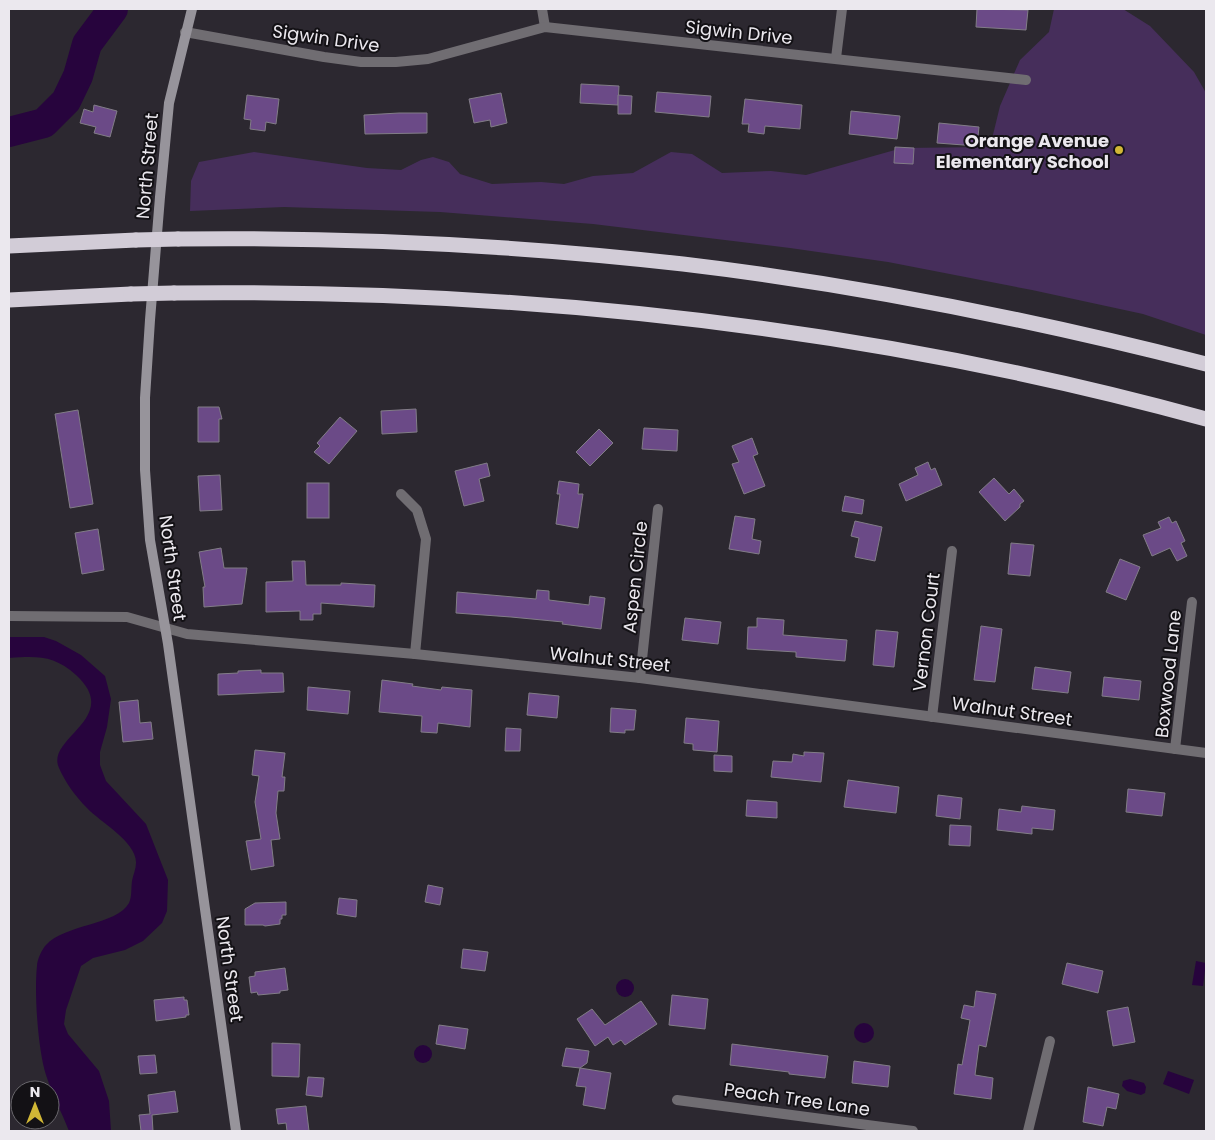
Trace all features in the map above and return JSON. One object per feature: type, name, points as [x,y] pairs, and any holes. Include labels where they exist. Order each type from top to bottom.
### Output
[{"type":"highway","points":[[9,246],[178,239],[380,241],[558,252],[683,264],[801,280],[939,304],[1052,327],[1206,364]]},
{"type":"highway","points":[[9,300],[174,293],[334,293],[465,298],[586,308],[708,321],[888,348],[1068,384],[1206,419]]},
{"type":"main road","name":"North Street","points":[[192,9],[169,103],[145,398],[145,470],[150,540],[165,627],[236,1131]]},
{"type":"street","points":[[542,9],[545,27]]},
{"type":"street","points":[[836,58],[842,9]]},
{"type":"street","name":"Sigwin Drive","points":[[185,32],[324,57],[361,62],[396,62],[428,59],[545,27],[1026,80]]},
{"type":"street","points":[[401,494],[417,510],[426,539],[415,654]]},
{"type":"street","name":"Aspen Circle","points":[[640,678],[658,509]]},
{"type":"street","name":"Vernon Court","points":[[932,717],[952,551]]},
{"type":"street","name":"Boxwood Lane","points":[[1175,749],[1192,602]]},
{"type":"street","name":"Walnut Street","points":[[9,616],[127,617],[187,634],[415,654],[640,678],[1206,754]]},
{"type":"street","points":[[1028,1131],[1050,1041]]},
{"type":"street","name":"Peach Tree Lane","points":[[677,1100],[913,1131]]},
{"type":"shaded area","points":[[1054,9],[1123,9],[1150,26],[1194,72],[1206,93],[1206,335],[1143,314],[1032,290],[888,262],[790,248],[593,224],[440,212],[284,207],[190,211],[191,181],[199,162],[254,152],[367,168],[401,170],[421,160],[433,157],[449,162],[460,174],[492,184],[541,182],[564,184],[593,176],[633,173],[671,152],[692,154],[722,173],[771,171],[806,175],[902,148],[990,147],[1000,106],[1020,60],[1049,32]]},
{"type":"shaded area","points":[[9,637],[44,637],[56,641],[81,655],[105,676],[111,699],[107,727],[100,752],[100,765],[106,781],[146,824],[168,880],[167,911],[162,923],[143,941],[125,950],[93,958],[81,966],[66,1010],[64,1024],[68,1034],[99,1071],[109,1101],[111,1131],[69,1131],[60,1110],[60,1080],[48,1080],[43,1064],[37,1021],[37,966],[43,949],[55,938],[114,916],[123,910],[131,898],[132,881],[136,865],[135,855],[117,833],[93,814],[79,799],[59,768],[58,757],[62,747],[88,715],[91,703],[88,690],[68,668],[53,660],[37,657],[9,658]]},
{"type":"shaded area","points":[[1196,961],[1206,963],[1203,986],[1192,985]]},
{"type":"shaded area","points":[[621,979],[629,979],[634,984],[632,995],[621,997],[616,992],[616,984]]},
{"type":"shaded area","points":[[860,1023],[868,1023],[874,1029],[874,1037],[868,1043],[860,1043],[854,1037],[854,1029]]},
{"type":"shaded area","points":[[419,1045],[427,1045],[432,1050],[430,1061],[419,1063],[414,1058],[414,1050]]},
{"type":"shaded area","points":[[1168,1071],[1194,1080],[1189,1094],[1163,1084]]},
{"type":"shaded area","points":[[1130,1079],[1144,1083],[1146,1087],[1145,1093],[1141,1095],[1127,1091],[1122,1086],[1123,1081]]},
{"type":"building","points":[[977,9],[1028,10],[1026,30],[976,27]]},
{"type":"building","points":[[581,84],[619,86],[618,105],[580,103]]},
{"type":"building","points":[[657,92],[711,96],[709,117],[655,112]]},
{"type":"building","points":[[501,93],[507,123],[491,127],[490,120],[474,123],[469,99]]},
{"type":"building","points":[[247,95],[279,99],[276,124],[266,122],[265,131],[250,129],[251,120],[244,119]]},
{"type":"building","points":[[618,95],[632,96],[631,114],[618,114]]},
{"type":"building","points":[[745,99],[802,105],[800,129],[765,126],[764,134],[748,132],[749,124],[742,124]]},
{"type":"building","points":[[94,105],[117,111],[110,137],[94,133],[96,127],[80,123],[84,109],[93,112]]},
{"type":"building","points":[[851,111],[900,116],[897,139],[849,134]]},
{"type":"building","points":[[427,113],[427,133],[365,134],[364,115]]},
{"type":"building","points":[[939,123],[979,127],[977,146],[937,143]]},
{"type":"building","points":[[895,147],[914,148],[913,164],[894,163]]},
{"type":"building","points":[[198,407],[219,407],[222,419],[219,419],[219,442],[198,442]]},
{"type":"building","points":[[416,409],[417,432],[382,434],[381,411]]},
{"type":"building","points":[[78,410],[93,504],[70,508],[55,414]]},
{"type":"building","points":[[340,417],[357,431],[329,464],[314,452],[320,446],[317,443]]},
{"type":"building","points":[[644,428],[678,430],[677,451],[642,449]]},
{"type":"building","points":[[599,429],[613,443],[590,466],[576,452]]},
{"type":"building","points":[[752,438],[758,454],[753,456],[765,486],[744,494],[732,464],[739,462],[732,446]]},
{"type":"building","points":[[928,462],[931,470],[935,468],[942,485],[906,501],[899,484],[918,475],[915,468]]},
{"type":"building","points":[[487,463],[490,476],[479,479],[484,501],[464,506],[455,471]]},
{"type":"building","points":[[220,475],[222,510],[200,511],[198,476]]},
{"type":"building","points":[[994,478],[1009,494],[1014,489],[1024,501],[1005,521],[979,492]]},
{"type":"building","points":[[559,481],[579,484],[578,494],[583,494],[578,528],[556,524],[560,494],[557,494]]},
{"type":"building","points":[[307,483],[329,483],[329,518],[307,518]]},
{"type":"building","points":[[845,496],[864,500],[862,514],[842,511]]},
{"type":"building","points":[[735,516],[755,519],[752,539],[761,541],[759,554],[729,549]]},
{"type":"building","points":[[1169,517],[1172,523],[1176,521],[1185,541],[1181,543],[1187,556],[1177,561],[1170,548],[1152,556],[1143,535],[1161,528],[1158,522]]},
{"type":"building","points":[[855,521],[882,527],[875,561],[855,557],[859,538],[851,536]]},
{"type":"building","points":[[98,529],[104,570],[82,574],[75,533]]},
{"type":"building","points":[[1011,543],[1034,545],[1030,576],[1008,574]]},
{"type":"building","points":[[221,548],[224,568],[247,568],[242,604],[204,607],[203,587],[205,587],[199,552]]},
{"type":"building","points":[[1120,559],[1140,567],[1126,600],[1106,592]]},
{"type":"building","points":[[292,561],[305,561],[306,585],[341,585],[341,583],[375,585],[374,607],[321,603],[321,614],[313,614],[313,620],[300,620],[300,611],[266,612],[266,582],[293,581]]},
{"type":"building","points":[[537,590],[549,591],[549,600],[589,605],[590,596],[605,598],[601,629],[562,624],[563,622],[456,613],[457,592],[536,599]]},
{"type":"building","points":[[685,618],[721,622],[718,644],[682,640]]},
{"type":"building","points":[[757,618],[784,620],[783,635],[847,640],[845,661],[796,657],[796,652],[747,649],[748,627],[757,627]]},
{"type":"building","points":[[981,626],[1002,629],[995,682],[974,680]]},
{"type":"building","points":[[876,630],[898,632],[894,667],[873,665]]},
{"type":"building","points":[[1035,667],[1071,672],[1068,693],[1032,689]]},
{"type":"building","points":[[261,670],[261,673],[283,673],[284,692],[218,695],[218,674]]},
{"type":"building","points":[[1104,677],[1141,681],[1139,700],[1102,696]]},
{"type":"building","points":[[382,680],[441,690],[442,687],[472,690],[470,727],[438,723],[437,733],[421,732],[422,716],[379,712]]},
{"type":"building","points":[[308,687],[350,691],[348,714],[307,710]]},
{"type":"building","points":[[529,693],[559,696],[557,718],[527,715]]},
{"type":"building","points":[[138,700],[140,723],[151,722],[153,739],[123,742],[119,702]]},
{"type":"building","points":[[611,708],[636,710],[634,730],[625,730],[625,733],[610,732]]},
{"type":"building","points":[[686,718],[719,721],[717,752],[693,750],[693,744],[684,743]]},
{"type":"building","points":[[506,728],[521,729],[520,751],[505,751]]},
{"type":"building","points":[[255,750],[285,753],[282,777],[285,777],[284,791],[278,791],[276,813],[280,839],[271,840],[274,866],[251,870],[246,841],[261,839],[255,802],[259,776],[252,775]]},
{"type":"building","points":[[804,752],[824,753],[821,782],[771,777],[773,761],[792,762],[793,754],[804,756]]},
{"type":"building","points":[[714,755],[732,756],[732,772],[714,771]]},
{"type":"building","points":[[848,780],[899,787],[896,813],[844,807]]},
{"type":"building","points":[[1128,789],[1165,793],[1162,816],[1126,812]]},
{"type":"building","points":[[938,795],[962,798],[960,819],[936,816]]},
{"type":"building","points":[[747,800],[777,802],[777,818],[746,816]]},
{"type":"building","points":[[1022,806],[1055,810],[1053,830],[1032,828],[1032,834],[997,830],[999,809],[1021,812]]},
{"type":"building","points":[[950,825],[971,826],[970,846],[949,845]]},
{"type":"building","points":[[428,885],[443,888],[440,905],[425,902]]},
{"type":"building","points":[[339,898],[357,900],[356,917],[337,914]]},
{"type":"building","points":[[286,902],[286,915],[282,915],[280,924],[265,926],[245,925],[245,909],[255,903]]},
{"type":"building","points":[[463,949],[488,952],[485,971],[461,968]]},
{"type":"building","points":[[1067,963],[1103,971],[1098,993],[1062,984]]},
{"type":"building","points":[[285,968],[288,990],[280,991],[280,993],[258,995],[257,992],[251,993],[249,977],[255,976],[255,972]]},
{"type":"building","points":[[976,991],[996,994],[986,1047],[979,1045],[975,1075],[993,1078],[991,1099],[954,1094],[958,1064],[962,1065],[970,1020],[961,1018],[964,1005],[974,1007]]},
{"type":"building","points":[[672,995],[708,999],[705,1029],[669,1025]]},
{"type":"building","points":[[184,997],[184,1000],[187,1000],[189,1015],[156,1021],[154,1000]]},
{"type":"building","points":[[641,1001],[657,1024],[625,1045],[621,1040],[613,1045],[608,1037],[595,1046],[577,1019],[592,1009],[605,1025]]},
{"type":"building","points":[[1128,1007],[1135,1042],[1113,1046],[1107,1011]]},
{"type":"building","points":[[439,1025],[468,1029],[465,1049],[436,1044]]},
{"type":"building","points":[[272,1043],[300,1044],[299,1077],[272,1076]]},
{"type":"building","points":[[732,1044],[828,1056],[825,1078],[730,1065]]},
{"type":"building","points":[[566,1048],[589,1051],[587,1063],[580,1068],[562,1066]]},
{"type":"building","points":[[155,1055],[157,1073],[140,1074],[138,1056]]},
{"type":"building","points":[[854,1061],[890,1066],[888,1087],[852,1083]]},
{"type":"building","points":[[580,1068],[611,1073],[605,1109],[583,1105],[586,1087],[576,1086]]},
{"type":"building","points":[[308,1077],[324,1078],[322,1097],[306,1095]]},
{"type":"building","points":[[1088,1087],[1119,1094],[1116,1109],[1107,1107],[1103,1126],[1083,1122]]},
{"type":"building","points":[[175,1091],[178,1112],[152,1115],[153,1131],[141,1131],[139,1115],[150,1114],[148,1095]]},
{"type":"building","points":[[306,1106],[309,1131],[287,1131],[286,1123],[278,1124],[276,1109]]},
{"type":"waterway","points":[[9,132],[44,123],[66,101],[78,76],[87,44],[113,9]]},
{"type":"place","name":"Orange Avenue Elementary School","points":[[1119,150]]}]
